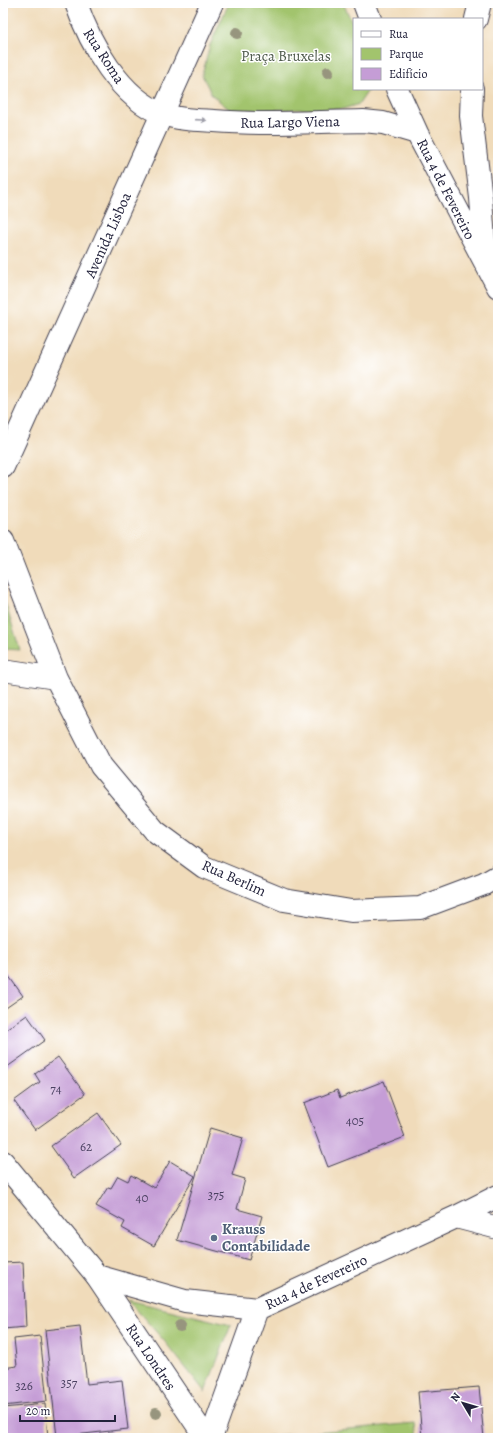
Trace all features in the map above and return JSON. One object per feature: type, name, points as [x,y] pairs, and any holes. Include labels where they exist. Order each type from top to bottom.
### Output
[{"type":"street","name":"Rua Roma","points":[[76,3],[84,26],[111,72],[130,94],[163,114]]},
{"type":"street","name":"Avenida Lisboa","points":[[3,467],[212,3]]},
{"type":"street","points":[[364,3],[370,18]]},
{"type":"street","points":[[476,18],[480,3]]},
{"type":"street","name":"Rua 4 de Fevereiro","points":[[397,90],[417,133],[498,287]]},
{"type":"street","points":[[472,90],[471,116],[481,198],[485,264]]},
{"type":"street","name":"Rua Largo Viena","points":[[163,114],[184,119],[236,123],[363,121],[383,123],[417,133]]},
{"type":"street","name":"Rua Berlim","points":[[3,541],[56,678],[102,766],[155,831],[204,867],[284,900],[351,911],[420,908],[484,884],[498,876]]},
{"type":"street","points":[[3,670],[56,678]]},
{"type":"street","name":"Rua Londres","points":[[3,1162],[97,1276],[206,1438]]},
{"type":"street","name":"Rua 4 de Fevereiro","points":[[211,1438],[257,1309],[498,1196]]},
{"type":"street","points":[[456,1217],[498,1228]]},
{"type":"street","points":[[97,1276],[185,1301],[257,1309]]},
{"type":"green space","name":"Praça Bruxelas","points":[[229,3],[343,3],[353,24],[353,90],[368,90],[359,104],[343,109],[230,110],[212,95],[202,75],[210,45]]},
{"type":"green space","points":[[3,598],[4,599],[20,650],[3,649]]},
{"type":"green space","points":[[128,1300],[231,1325],[205,1392],[165,1342]]},
{"type":"green space","points":[[416,1423],[418,1438],[248,1438]]},
{"type":"building","points":[[3,968],[23,996],[3,1010]]},
{"type":"building","points":[[27,1015],[45,1040],[3,1070],[3,1032]]},
{"type":"building","points":[[58,1057],[85,1094],[35,1130],[14,1101],[40,1082],[35,1074]]},
{"type":"building","points":[[384,1081],[405,1137],[328,1167],[304,1103],[337,1090],[340,1098]]},
{"type":"building","points":[[98,1113],[121,1145],[74,1178],[51,1146]]},
{"type":"building","points":[[210,1128],[243,1138],[232,1175],[245,1179],[237,1209],[262,1216],[249,1260],[177,1240]]},
{"type":"building","points":[[170,1161],[195,1176],[154,1246],[122,1228],[125,1222],[96,1206],[108,1187],[111,1188],[118,1176],[128,1181],[131,1175],[154,1188]]},
{"type":"building","points":[[23,1262],[26,1327],[3,1329],[3,1263]]},
{"type":"building","points":[[80,1326],[87,1384],[122,1380],[128,1429],[57,1437],[45,1330]]},
{"type":"building","points":[[40,1336],[47,1401],[3,1406],[3,1368],[17,1366],[14,1339]]},
{"type":"building","points":[[479,1387],[484,1438],[422,1438],[418,1392]]},
{"type":"building","points":[[45,1404],[48,1438],[3,1438],[3,1408]]},
{"type":"place","name":"Krauss Contabilidade","points":[[214,1238]]}]
